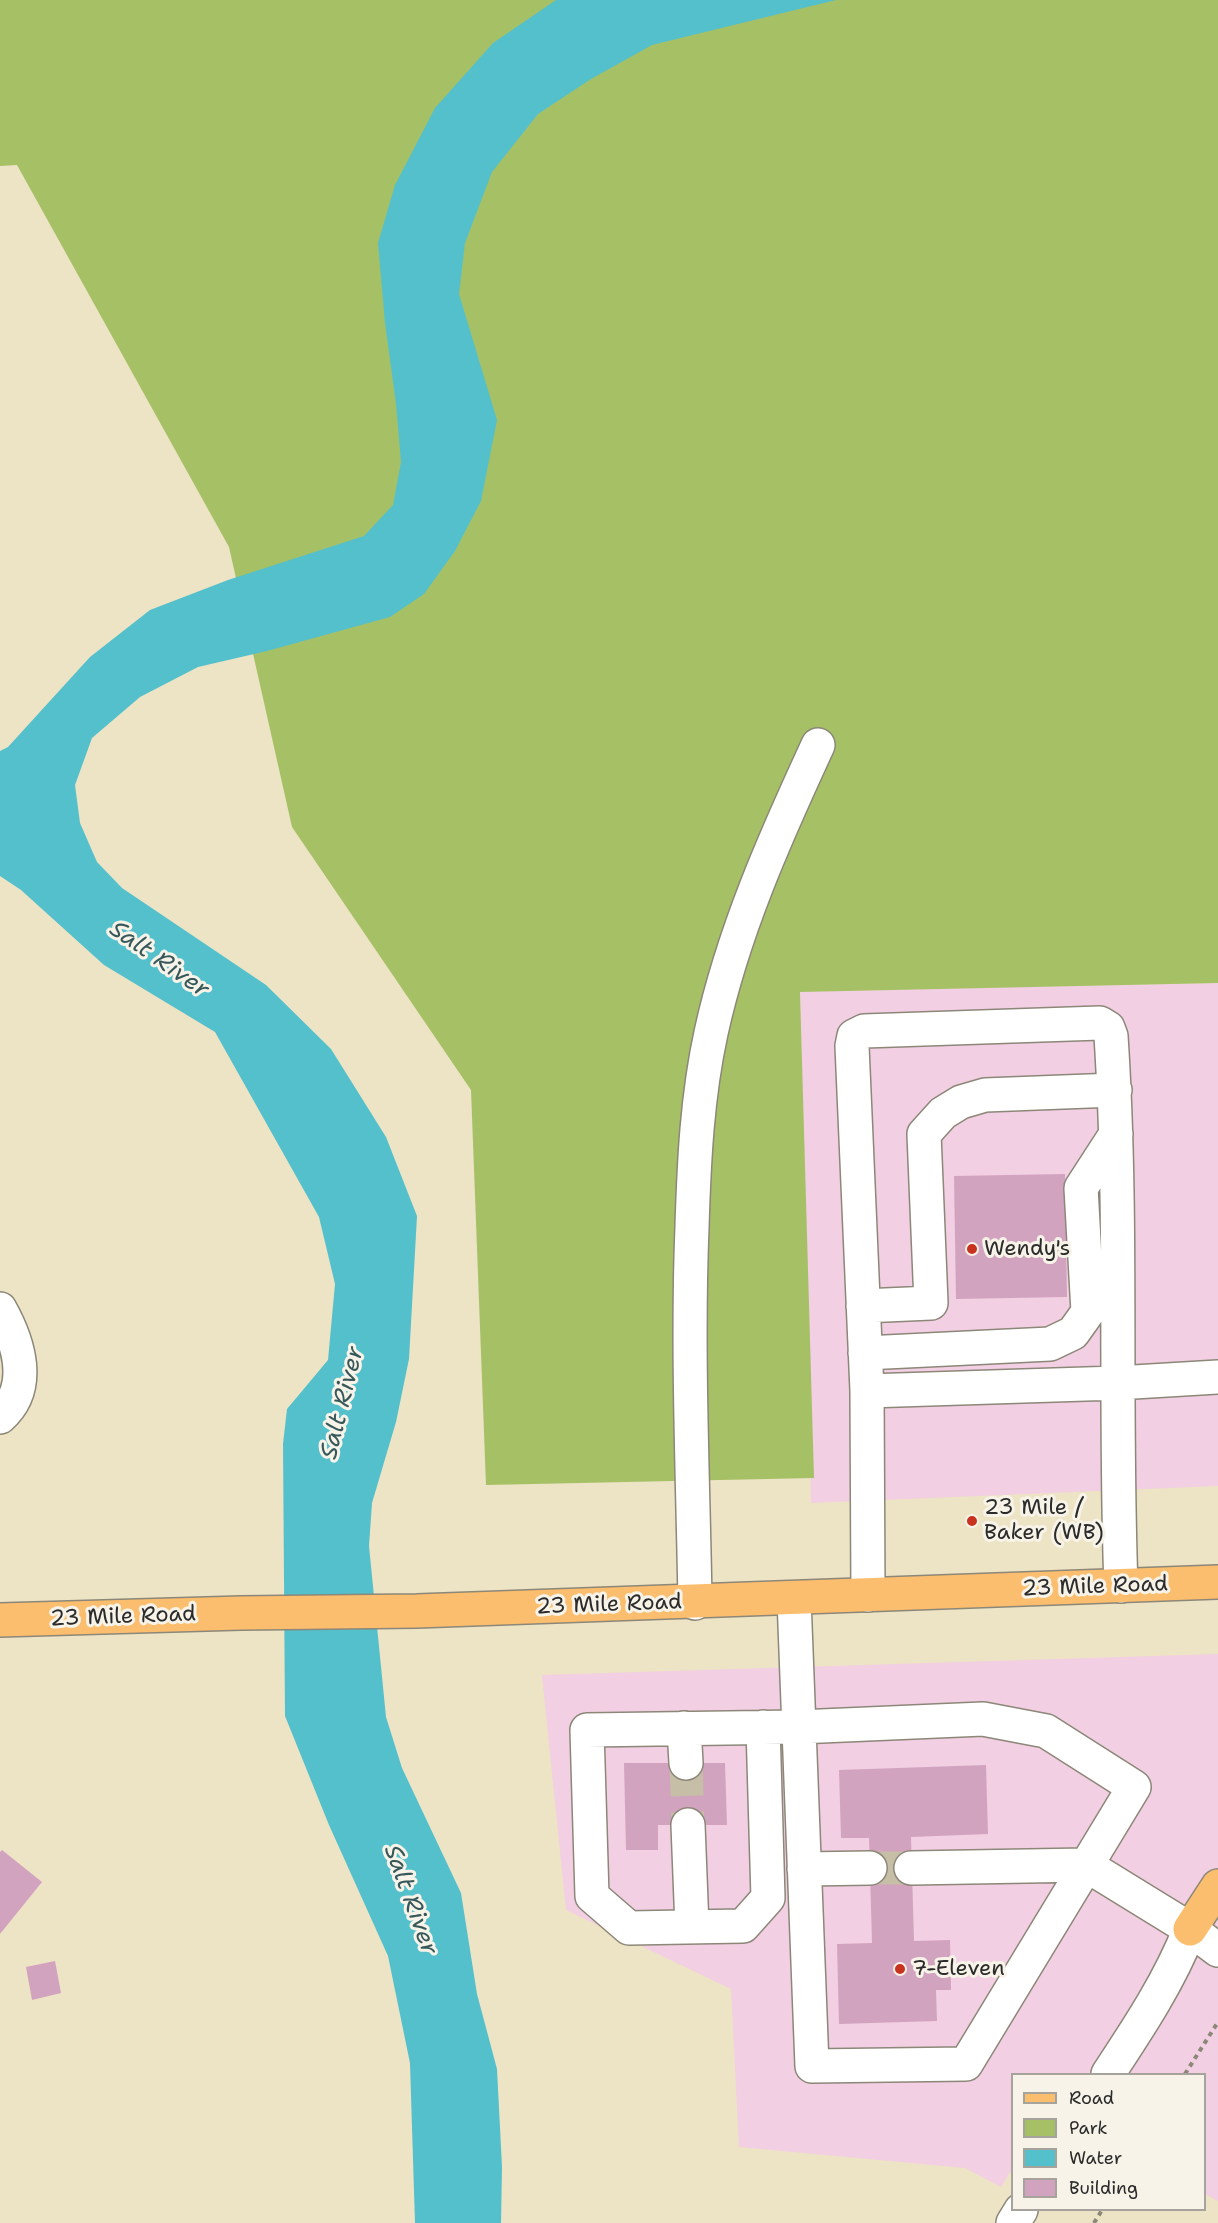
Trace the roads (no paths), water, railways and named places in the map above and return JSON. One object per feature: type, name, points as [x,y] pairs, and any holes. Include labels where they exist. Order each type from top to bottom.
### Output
[{"type":"main road","name":"23 Mile Road","points":[[0,1620],[695,1603],[1216,1584]]},
{"type":"main road","points":[[1190,1929],[1218,1886]]},
{"type":"street","points":[[695,1603],[691,1258],[700,1094],[711,1033],[734,947],[768,854],[818,745]]},
{"type":"street","points":[[868,1595],[867,1391],[852,1046],[854,1036],[864,1031],[1100,1023],[1108,1028],[1111,1036],[1115,1090],[1117,1383],[1122,1586]]},
{"type":"street","points":[[863,1306],[931,1304],[924,1134],[943,1113],[961,1102],[985,1095],[1115,1090]]},
{"type":"street","points":[[865,1353],[1050,1344],[1073,1333],[1088,1312],[1081,1188],[1116,1134]]},
{"type":"street","points":[[0,1309],[12,1330],[20,1366],[12,1407],[0,1417]]},
{"type":"street","points":[[867,1391],[1117,1383],[1218,1377]]},
{"type":"street","points":[[763,1727],[768,1898],[743,1926],[629,1928],[592,1896],[587,1730],[684,1728],[763,1727],[798,1727],[983,1719],[1046,1731],[1134,1787],[966,2064],[812,2066],[798,1727],[794,1599]]},
{"type":"street","points":[[684,1728],[686,1763]]},
{"type":"street","points":[[688,1825],[692,1927]]},
{"type":"street","points":[[911,1868],[1086,1865],[1190,1929],[1218,1950]]},
{"type":"street","points":[[804,1869],[870,1868]]},
{"type":"street","points":[[1109,2073],[1156,2000],[1175,1966],[1190,1929]]},
{"type":"water","name":"Salt River","points":[[556,0],[836,0],[652,45],[591,79],[538,114],[492,172],[465,243],[459,294],[497,420],[481,501],[455,551],[424,594],[390,617],[267,651],[198,667],[140,697],[92,738],[75,785],[80,823],[97,862],[122,888],[266,985],[331,1049],[386,1137],[417,1216],[409,1359],[396,1422],[372,1503],[369,1546],[386,1717],[402,1768],[461,1893],[477,1994],[497,2069],[502,2167],[501,2223],[415,2223],[410,2063],[388,1956],[329,1825],[285,1716],[283,1444],[287,1409],[328,1360],[335,1284],[319,1217],[215,1032],[104,965],[21,890],[0,876],[0,751],[8,747],[90,657],[150,610],[228,580],[364,536],[393,505],[401,462],[378,243],[395,185],[435,108],[493,43]]},
{"type":"tunnel","points":[[686,1763],[688,1825]]},
{"type":"tunnel","points":[[870,1868],[911,1868]]},
{"type":"place","name":"Wendy's","points":[[972,1249]]},
{"type":"place","name":"23 Mile / Baker (WB)","points":[[972,1521]]},
{"type":"place","name":"7-Eleven","points":[[900,1969]]}]
